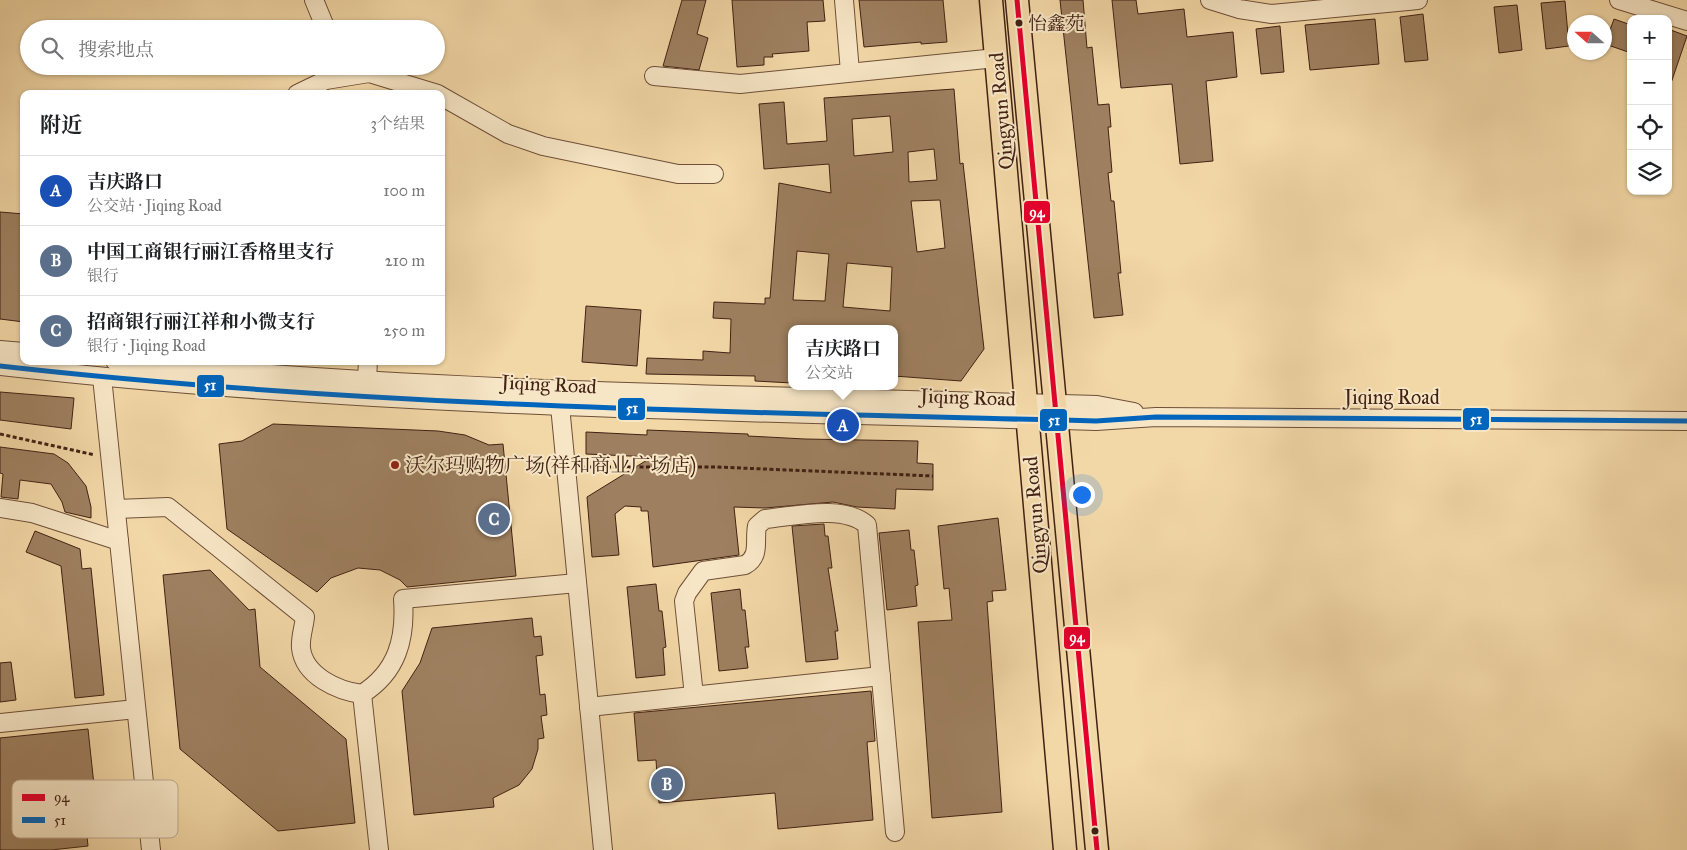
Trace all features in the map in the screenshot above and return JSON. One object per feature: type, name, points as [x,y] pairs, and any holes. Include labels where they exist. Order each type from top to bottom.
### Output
[{"type":"main road","name":"Qingyun Road","points":[[991,0],[1065,850]]},
{"type":"main road","name":"Qingyun Road","points":[[1017,0],[1097,850]]},
{"type":"street","points":[[314,0],[322,20]]},
{"type":"street","points":[[844,0],[850,72]]},
{"type":"street","points":[[1210,0],[1239,9],[1272,14],[1418,0]]},
{"type":"street","points":[[1619,0],[1687,21]]},
{"type":"street","points":[[654,76],[740,84],[996,58]]},
{"type":"street","points":[[305,90],[337,75]]},
{"type":"street","points":[[372,75],[393,87],[412,90]]},
{"type":"street","points":[[445,98],[508,134],[543,146],[678,174],[714,174]]},
{"type":"street","points":[[0,350],[20,352]]},
{"type":"street","name":"Jiqing Road","points":[[205,365],[367,379],[1056,412],[1096,421],[1156,417],[1687,421]]},
{"type":"street","points":[[367,379],[368,365]]},
{"type":"street","name":"Jiqing Road","points":[[0,366],[102,377],[320,393],[560,406],[1027,411]]},
{"type":"street","points":[[102,377],[143,780]]},
{"type":"street","points":[[560,406],[603,850]]},
{"type":"street","points":[[116,509],[168,507],[305,617],[302,648],[307,664],[313,671],[339,689],[362,694]]},
{"type":"street","points":[[0,508],[32,514],[119,541]]},
{"type":"street","points":[[694,696],[684,600],[703,571],[751,562],[755,555],[757,526],[765,519],[841,513],[856,517],[867,525],[895,832]]},
{"type":"street","points":[[362,694],[382,678],[396,658],[403,634],[403,599],[577,582]]},
{"type":"street","points":[[589,706],[881,676]]},
{"type":"street","points":[[362,694],[379,850]]},
{"type":"street","points":[[0,723],[136,709]]},
{"type":"path","points":[[0,434],[111,458]]},
{"type":"path","points":[[566,467],[716,467],[933,476]]},
{"type":"building","points":[[682,0],[706,0],[697,34],[708,38],[699,70],[663,66]]},
{"type":"building","points":[[732,0],[823,0],[825,21],[807,22],[809,51],[772,54],[773,57],[764,57],[764,65],[737,67]]},
{"type":"building","points":[[859,0],[943,0],[947,42],[921,44],[921,42],[864,47]]},
{"type":"building","points":[[1060,0],[1083,0],[1087,48],[1092,47],[1098,105],[1109,104],[1111,127],[1108,127],[1112,172],[1108,173],[1111,201],[1114,201],[1121,273],[1118,273],[1123,315],[1094,318]]},
{"type":"building","points":[[1112,0],[1136,0],[1138,14],[1184,9],[1187,37],[1233,32],[1237,77],[1206,81],[1213,161],[1180,164],[1172,84],[1121,88]]},
{"type":"building","points":[[1565,1],[1567,46],[1546,49],[1541,3]]},
{"type":"building","points":[[1517,5],[1522,50],[1499,53],[1494,7]]},
{"type":"building","points":[[1423,14],[1428,60],[1405,62],[1400,17]]},
{"type":"building","points":[[1375,19],[1379,64],[1310,70],[1305,25]]},
{"type":"building","points":[[1614,19],[1627,24],[1627,52],[1612,46],[1612,25]]},
{"type":"building","points":[[1280,26],[1284,72],[1261,74],[1256,29]]},
{"type":"building","points":[[1672,30],[1687,36],[1672,80]]},
{"type":"building","points":[[954,89],[960,164],[963,163],[984,349],[961,381],[898,376],[898,325],[788,325],[788,383],[755,381],[755,376],[646,374],[647,358],[703,360],[703,351],[730,353],[731,319],[713,318],[714,302],[765,304],[765,298],[770,298],[779,183],[831,193],[829,164],[764,169],[759,104],[784,102],[787,144],[827,141],[824,98]],"holes":[[[890,116],[893,152],[854,156],[852,119]],[[934,149],[937,180],[909,182],[908,152]],[[940,200],[945,248],[917,252],[911,201]],[[797,251],[829,254],[825,301],[793,300]],[[847,263],[892,267],[890,311],[843,307]]]},
{"type":"building","points":[[0,212],[20,214],[20,322],[0,319]]},
{"type":"building","points":[[586,306],[641,310],[637,366],[582,362]]},
{"type":"building","points":[[0,392],[74,398],[71,429],[0,420]]},
{"type":"building","points":[[273,424],[438,431],[465,435],[489,445],[503,444],[516,576],[407,587],[400,580],[380,570],[358,568],[331,578],[317,592],[227,529],[219,444],[242,441]]},
{"type":"building","points":[[647,430],[748,434],[748,436],[805,439],[918,441],[917,463],[933,464],[933,490],[896,489],[895,509],[857,507],[833,502],[765,508],[734,507],[739,555],[653,567],[648,511],[641,511],[641,507],[625,506],[615,514],[619,555],[592,557],[587,497],[652,457],[586,454],[586,432],[647,435]]},
{"type":"building","points":[[0,447],[54,454],[68,463],[86,486],[91,507],[91,518],[65,512],[62,502],[51,484],[20,480],[18,499],[1,497],[3,474],[0,473]]},
{"type":"building","points":[[998,518],[1006,590],[992,591],[993,601],[987,602],[1002,812],[932,818],[918,622],[952,620],[949,588],[944,589],[938,526]]},
{"type":"building","points":[[824,524],[825,536],[828,536],[832,568],[828,568],[838,631],[835,631],[838,659],[806,662],[792,526]]},
{"type":"building","points":[[909,530],[911,550],[914,550],[918,585],[915,586],[917,606],[887,610],[879,533]]},
{"type":"building","points":[[35,531],[80,549],[82,569],[91,568],[104,695],[75,698],[61,566],[26,552]]},
{"type":"building","points":[[210,570],[249,610],[255,609],[260,667],[346,739],[355,823],[278,831],[180,749],[163,575]]},
{"type":"building","points":[[656,584],[659,611],[662,611],[666,647],[663,648],[665,675],[636,678],[627,587]]},
{"type":"building","points":[[740,589],[742,610],[745,610],[749,647],[745,647],[748,668],[719,671],[711,593]]},
{"type":"building","points":[[532,618],[534,637],[541,636],[543,655],[536,656],[540,695],[545,694],[547,715],[541,716],[544,738],[538,739],[538,749],[532,769],[519,785],[493,798],[494,807],[414,815],[402,691],[420,663],[432,628]]},
{"type":"building","points":[[11,662],[16,700],[0,702],[0,663]]},
{"type":"building","points":[[871,691],[875,741],[867,742],[873,820],[778,829],[775,793],[659,803],[656,760],[638,761],[634,713]]},
{"type":"building","points":[[88,729],[93,780],[12,780],[12,838],[87,838],[88,846],[51,850],[0,850],[0,738]]},
{"type":"transit line","name":"94","points":[[1017,0],[1097,850]]},
{"type":"transit line","name":"51","points":[[0,366],[136,380],[273,391],[547,406],[1096,421],[1156,417],[1687,421]]},
{"type":"place","name":"怡鑫苑","points":[[1019,23]]},
{"type":"place","name":"吉庆路口","points":[[843,425]]},
{"type":"place","name":"沃尔玛购物广场(祥和商业广场店)","points":[[395,465]]},
{"type":"place","name":"招商银行丽江祥和小微支行","points":[[494,519]]},
{"type":"place","name":"中国工商银行丽江香格里支行","points":[[667,784]]}]
